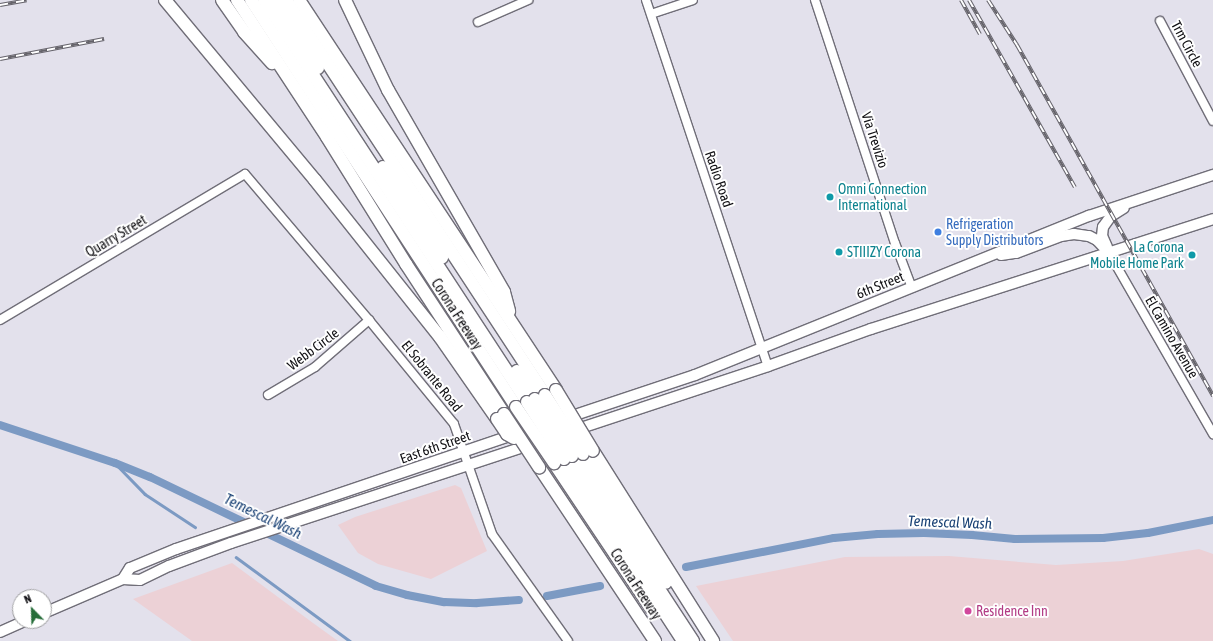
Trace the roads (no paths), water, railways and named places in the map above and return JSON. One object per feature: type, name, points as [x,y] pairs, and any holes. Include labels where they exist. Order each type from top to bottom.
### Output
[{"type":"highway","points":[[165,0],[314,180],[435,331],[500,417]]},
{"type":"highway","points":[[222,0],[250,29]]},
{"type":"highway","points":[[237,0],[250,29]]},
{"type":"highway","points":[[251,0],[272,32],[536,398],[665,598],[683,641]]},
{"type":"highway","points":[[264,0],[536,398],[693,641]]},
{"type":"highway","points":[[274,0],[351,127]]},
{"type":"highway","points":[[286,0],[299,7],[511,320]]},
{"type":"highway","points":[[346,0],[356,25],[406,123],[504,292],[511,320],[536,398]]},
{"type":"highway","points":[[299,7],[573,457],[665,598],[703,641]]},
{"type":"highway","name":"Corona Freeway","points":[[250,29],[301,96],[500,417],[507,434],[524,446],[599,555],[655,641]]},
{"type":"highway","points":[[665,598],[673,641]]},
{"type":"highway","points":[[665,598],[713,641]]},
{"type":"main road","name":"6th Street","points":[[762,349],[1089,216],[1213,175]]},
{"type":"main road","points":[[1109,253],[1102,236],[1103,226],[1111,216],[1122,208],[1147,197]]},
{"type":"main road","points":[[768,366],[885,324],[1109,253],[1213,218]]},
{"type":"main road","points":[[985,258],[1016,253],[1061,236],[1074,234],[1089,236],[1097,240],[1109,253]]},
{"type":"main road","name":"East 6th Street","points":[[123,579],[130,568],[220,534],[464,451],[693,376],[762,349]]},
{"type":"main road","name":"East 6th Street","points":[[52,610],[123,579],[140,580],[235,542],[768,366]]},
{"type":"main road","points":[[0,632],[12,627]]},
{"type":"street","points":[[478,22],[528,0]]},
{"type":"street","name":"Radio Road","points":[[646,0],[768,366]]},
{"type":"street","points":[[651,14],[693,0]]},
{"type":"street","name":"Via Trevizio","points":[[815,0],[895,243],[912,288]]},
{"type":"street","name":"Trm Circle","points":[[1160,21],[1213,122]]},
{"type":"street","name":"El Sobrante Road","points":[[245,174],[369,320],[454,424],[487,521],[505,553],[568,641]]},
{"type":"street","name":"Quarry Street","points":[[0,320],[245,174]]},
{"type":"street","name":"El Camino Avenue","points":[[1109,253],[1213,434]]},
{"type":"street","name":"Webb Circle","points":[[268,395],[315,367],[369,320]]},
{"type":"waterway","name":"Temescal Wash","points":[[0,425],[115,463],[150,477],[376,586],[407,595],[444,602],[477,603],[519,600]]},
{"type":"waterway","points":[[115,463],[145,494],[195,527]]},
{"type":"waterway","name":"Temescal Wash","points":[[686,567],[834,538],[878,534],[924,533],[1015,539],[1103,538],[1148,533],[1213,520]]},
{"type":"waterway","points":[[236,557],[350,641]]},
{"type":"waterway","name":"Temescal Wash","points":[[547,596],[600,586]]},
{"type":"railway","points":[[0,5],[27,0]]},
{"type":"railway","points":[[961,0],[980,34]]},
{"type":"railway","points":[[969,0],[1075,187]]},
{"type":"railway","points":[[988,0],[1017,45],[1213,396]]},
{"type":"railway","points":[[0,59],[104,39]]},
{"type":"place","name":"Omni Connection International","points":[[830,197]]},
{"type":"place","name":"Refrigeration Supply Distributors","points":[[938,232]]},
{"type":"place","name":"STIIIZY Corona","points":[[839,252]]},
{"type":"place","name":"La Corona Mobile Home Park","points":[[1192,255]]},
{"type":"place","name":"Residence Inn","points":[[968,611]]}]
